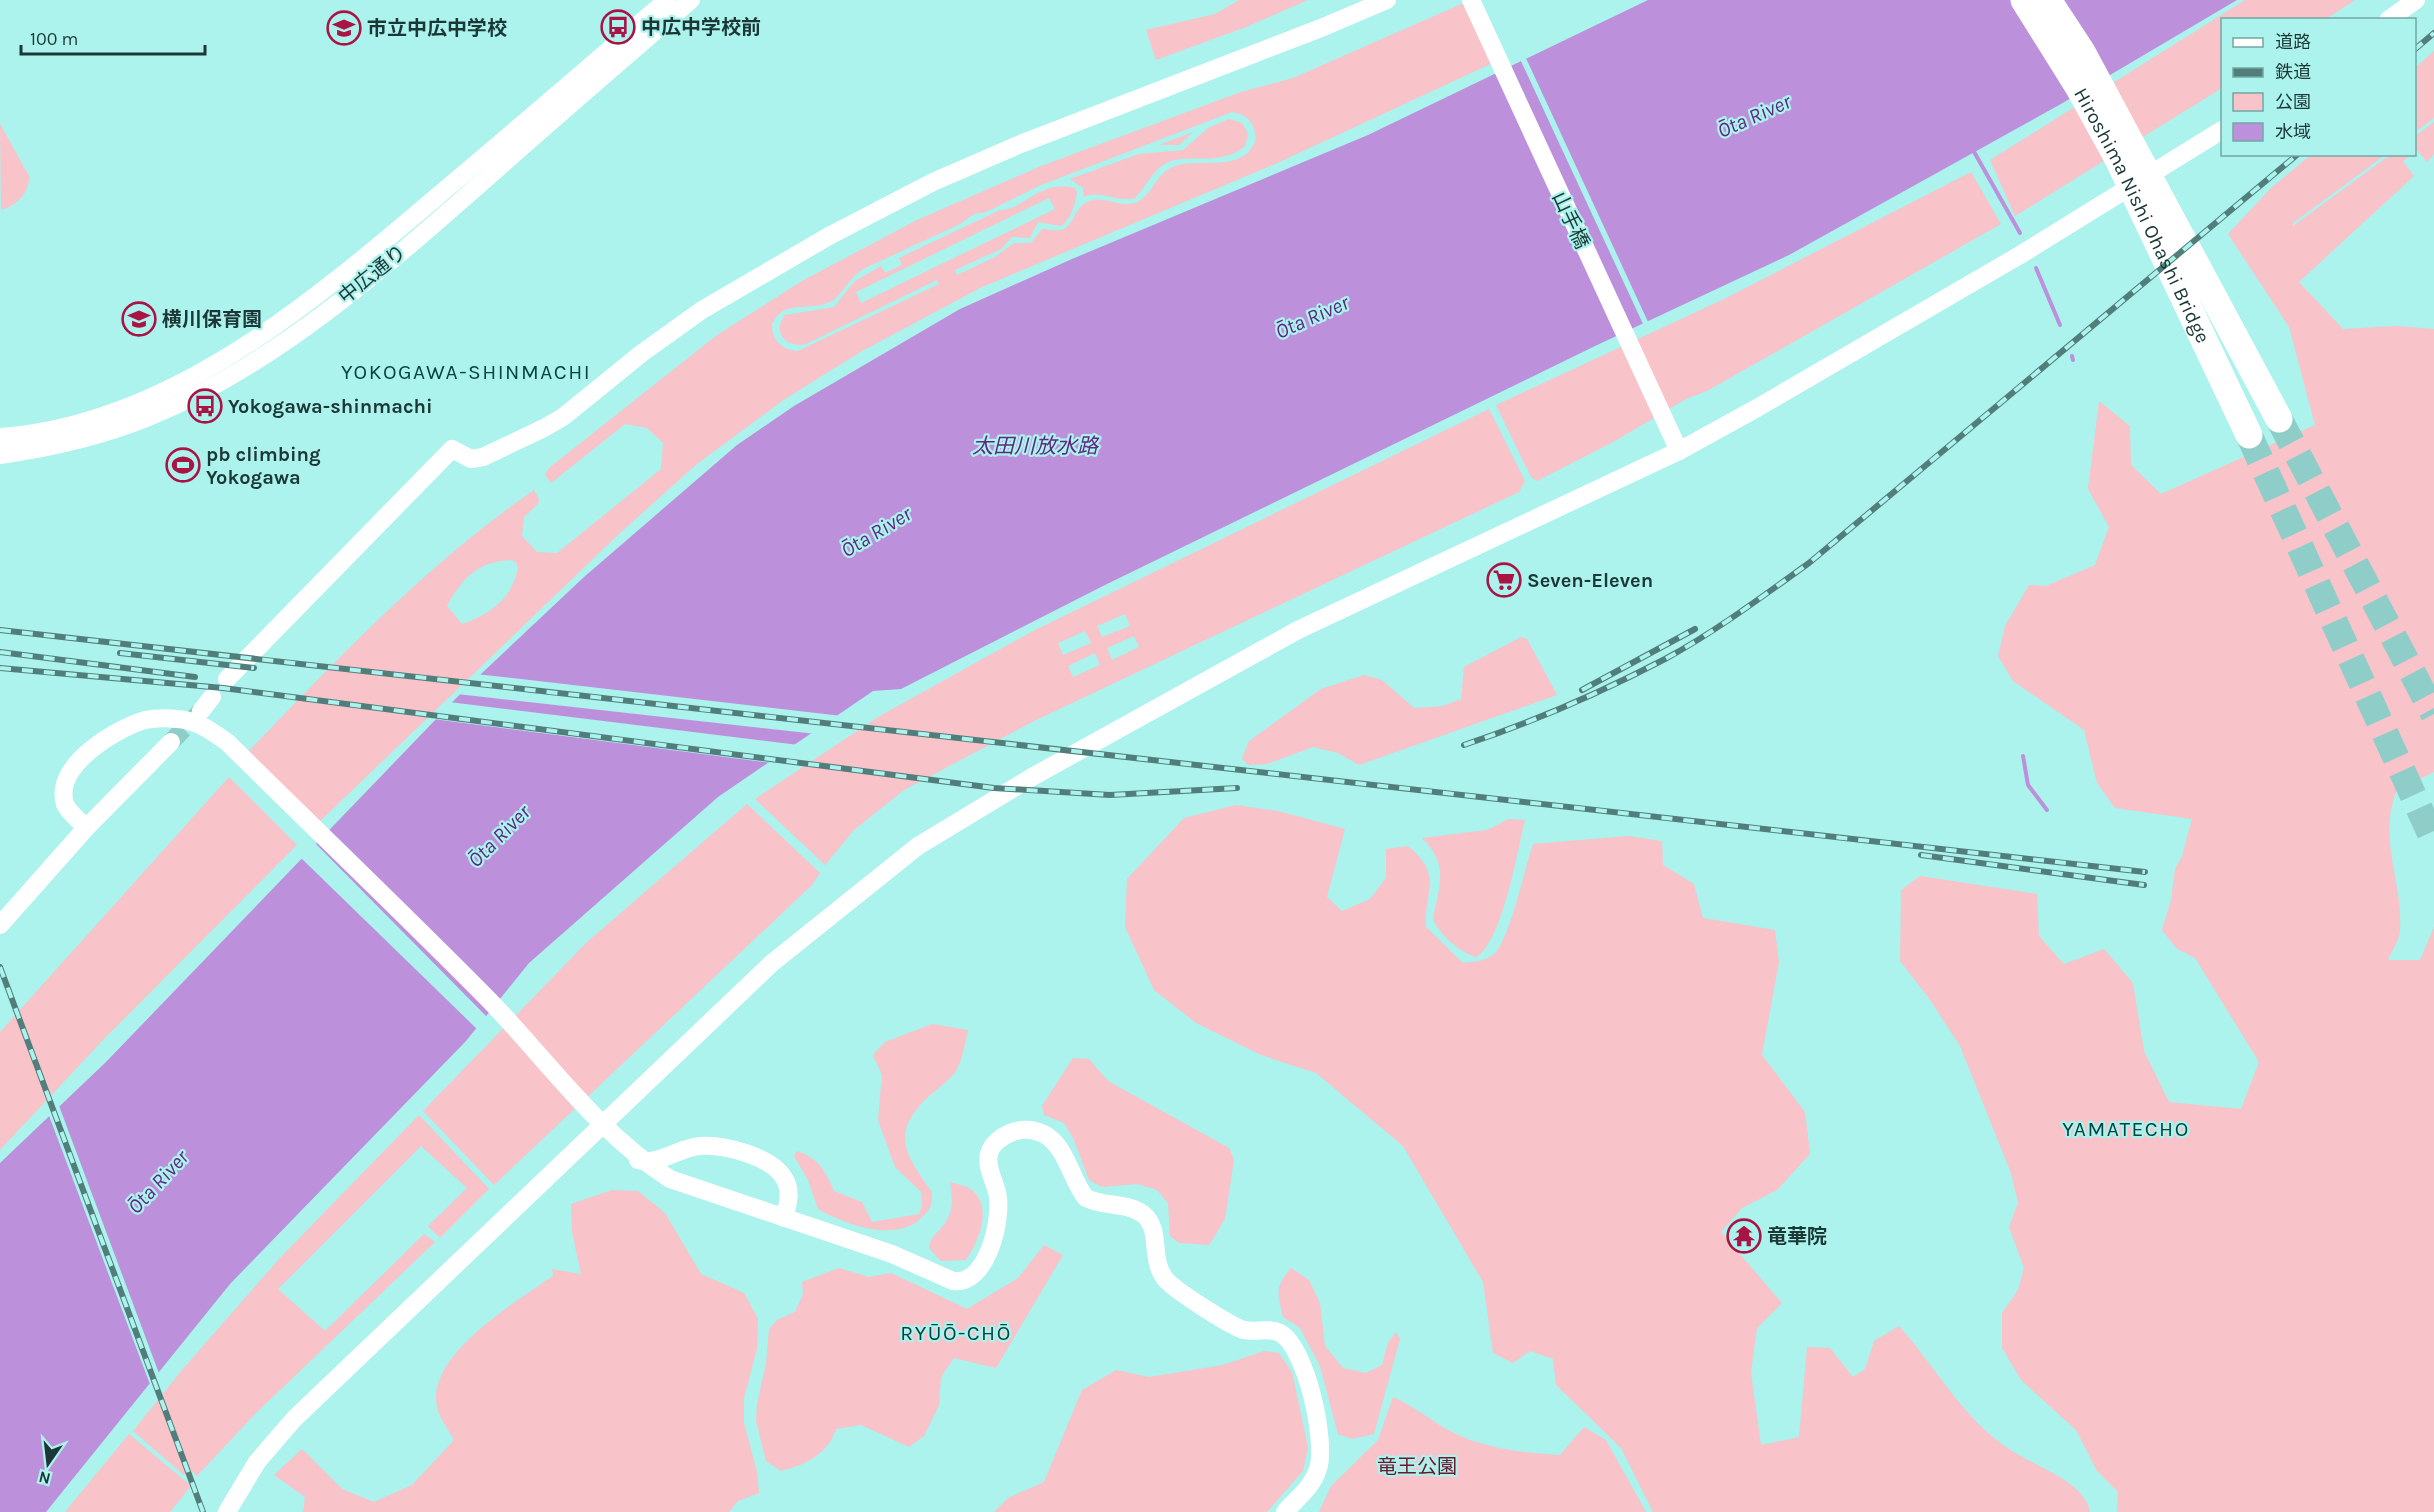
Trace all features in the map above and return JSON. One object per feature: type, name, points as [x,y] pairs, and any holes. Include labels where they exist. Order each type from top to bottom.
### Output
[{"type":"highway","name":"Hiroshima Nishi Ohashi Bridge","points":[[2024,0],[2079,88],[2118,159],[2249,435]]},
{"type":"highway","name":"Hiroshima Nishi Ohashi Bridge","points":[[2048,0],[2082,52],[2279,419]]},
{"type":"street","points":[[0,437],[29,435],[86,422],[215,366],[299,310],[667,0]]},
{"type":"street","name":"中広通り","points":[[0,455],[77,440],[132,423],[203,391],[237,372],[314,320],[378,270],[691,0]]},
{"type":"street","points":[[227,679],[452,449],[471,459],[483,457],[544,428],[563,417],[642,353],[702,310],[829,236],[933,182],[1023,143],[1321,28],[1387,0]]},
{"type":"street","name":"山手橋","points":[[1471,0],[1675,445]]},
{"type":"street","points":[[2391,18],[2416,0]]},
{"type":"street","points":[[227,1512],[257,1462],[294,1419],[607,1139],[772,963],[918,846],[981,807],[1298,630],[1675,445],[2020,255],[2221,131]]},
{"type":"street","points":[[86,828],[66,806],[63,793],[76,763],[111,735],[146,720],[178,719],[202,725],[227,742],[489,1000],[544,1057],[610,1134],[638,1158],[670,1179],[892,1254],[935,1275],[962,1282],[978,1272],[983,1265],[995,1222],[998,1194],[988,1162],[989,1153],[1002,1137],[1017,1131],[1041,1132],[1052,1140],[1064,1156],[1086,1198],[1135,1210],[1149,1220],[1153,1228],[1156,1263],[1167,1281],[1235,1328],[1280,1333],[1288,1340],[1307,1378],[1321,1446],[1318,1470],[1311,1484],[1285,1512]]},
{"type":"street","points":[[0,925],[86,828],[171,742]]},
{"type":"street","points":[[607,1139],[642,1161],[699,1146],[736,1149],[778,1170],[784,1178],[789,1189],[784,1218]]},
{"type":"green space","points":[[1239,0],[1308,0],[1246,27],[1156,60],[1146,30],[1215,14]]},
{"type":"green space","points":[[2245,0],[2355,0],[2328,18],[2221,18],[2221,89],[2015,216],[1990,160]]},
{"type":"green space","points":[[1466,2],[1495,62],[1275,164],[982,287],[862,351],[785,399],[697,464],[620,533],[316,825],[242,758],[346,651],[418,583],[494,519],[534,490],[539,499],[538,504],[524,517],[522,536],[537,552],[557,553],[661,469],[663,443],[647,428],[625,424],[551,483],[545,475],[549,468],[717,335],[802,281],[917,220],[1041,166],[1241,92],[1293,78]],"holes":[[[1232,112],[1247,118],[1255,131],[1255,142],[1249,152],[1240,158],[1219,163],[1175,166],[1163,173],[1144,197],[1133,203],[1122,204],[1104,200],[1086,202],[1066,228],[1042,229],[1031,243],[1014,243],[995,257],[957,275],[955,270],[1001,249],[1012,237],[1030,238],[1038,222],[1061,226],[1074,207],[1077,192],[1075,188],[1062,186],[1042,191],[1009,209],[1000,210],[899,258],[902,265],[885,273],[881,266],[855,281],[834,307],[785,315],[781,322],[780,333],[783,338],[793,344],[806,344],[937,280],[939,284],[798,351],[787,349],[776,340],[772,324],[783,311],[790,308],[822,305],[834,300],[863,269],[960,224],[974,214],[986,212],[1041,185]],[[1049,198],[1055,209],[861,303],[856,292]],[[500,561],[516,562],[518,567],[511,588],[491,610],[462,624],[447,606],[452,596],[472,573]]]},
{"type":"green space","points":[[2434,51],[2434,118],[2416,131],[2416,67]]},
{"type":"green space","points":[[1229,119],[1242,123],[1248,134],[1245,146],[1224,157],[1182,159],[1163,165],[1135,198],[1122,199],[1097,194],[1084,197],[1083,188],[1070,179],[1139,154],[1183,150],[1208,128]]},
{"type":"green space","points":[[2434,122],[2434,154],[2427,162],[2416,151],[2416,135]]},
{"type":"green space","points":[[0,124],[29,176],[27,188],[21,198],[1,210]]},
{"type":"green space","points":[[1193,132],[1179,145],[1159,145]]},
{"type":"green space","points":[[2310,156],[2384,156],[2293,223],[2293,226],[2389,156],[2410,156],[2403,161],[2414,176],[2299,282],[2343,329],[2396,326],[2434,329],[2434,772],[2397,790],[2392,808],[2389,825],[2390,842],[2400,911],[2400,933],[2388,960],[2420,960],[2434,927],[2434,1512],[2117,1512],[2118,1492],[2097,1471],[2076,1430],[2021,1380],[2002,1348],[2002,1313],[2018,1290],[2024,1268],[2009,1227],[2018,1203],[2011,1173],[1960,1046],[1928,997],[1900,961],[1901,890],[1920,876],[2037,894],[2039,936],[2064,964],[2104,949],[2133,983],[2144,1051],[2169,1102],[2241,1109],[2259,1062],[2195,958],[2176,948],[2162,930],[2171,900],[2175,869],[2182,856],[2192,819],[2115,808],[2097,783],[2084,730],[2013,681],[1998,656],[2005,626],[2029,585],[2046,586],[2095,565],[2109,527],[2088,489],[2099,401],[2130,426],[2131,465],[2161,494],[2315,425],[2289,327],[2228,234],[2272,187]]},
{"type":"green space","points":[[1971,172],[2001,224],[1707,391],[1686,399],[1615,441],[1537,481],[1531,477],[1496,405],[1724,299]]},
{"type":"green space","points":[[1489,409],[1525,481],[1519,492],[1036,720],[904,790],[854,830],[825,865],[755,799],[878,717],[1033,631]],"holes":[[[1125,614],[1130,626],[1102,637],[1097,626]],[[1085,631],[1091,643],[1063,655],[1058,643]],[[1134,636],[1139,647],[1112,660],[1107,648]],[[1095,653],[1100,665],[1073,677],[1068,666]]]},
{"type":"green space","points":[[1521,637],[1527,639],[1557,695],[1359,765],[1338,753],[1313,747],[1267,764],[1249,765],[1242,759],[1249,741],[1321,689],[1364,675],[1382,680],[1414,708],[1443,706],[1461,699],[1464,667]]},
{"type":"green space","points":[[229,777],[297,845],[102,1041],[0,1150],[0,1032]]},
{"type":"green space","points":[[747,804],[820,873],[812,885],[494,1185],[423,1111],[587,942]]},
{"type":"green space","points":[[1236,805],[1278,811],[1345,829],[1327,897],[1342,911],[1370,899],[1386,878],[1386,849],[1408,846],[1426,866],[1429,875],[1426,927],[1463,963],[1486,959],[1497,951],[1513,915],[1533,844],[1628,836],[1662,841],[1663,865],[1694,884],[1703,918],[1775,930],[1779,962],[1762,1055],[1805,1112],[1810,1154],[1777,1190],[1742,1208],[1721,1232],[1782,1303],[1757,1328],[1751,1373],[1761,1445],[1799,1437],[1807,1347],[1830,1348],[1853,1377],[1865,1369],[1874,1341],[1899,1326],[1977,1422],[2009,1449],[2069,1483],[2086,1501],[2090,1512],[1653,1512],[1621,1448],[1556,1385],[1553,1359],[1530,1351],[1513,1363],[1493,1353],[1483,1282],[1403,1146],[1316,1073],[1261,1055],[1196,1023],[1154,990],[1125,927],[1127,879],[1184,818]]},
{"type":"green space","points":[[1509,819],[1525,820],[1513,873],[1502,914],[1486,947],[1477,957],[1464,952],[1451,942],[1433,918],[1440,885],[1439,866],[1431,848],[1422,838],[1487,830]]},
{"type":"green space","points":[[932,1024],[968,1030],[956,1071],[916,1110],[905,1134],[909,1156],[932,1192],[930,1208],[919,1220],[896,1230],[855,1225],[818,1209],[808,1180],[794,1156],[797,1151],[821,1166],[834,1191],[862,1202],[872,1222],[919,1214],[922,1206],[921,1192],[895,1167],[878,1120],[882,1075],[873,1055],[885,1042]]},
{"type":"green space","points":[[1073,1058],[1089,1059],[1108,1081],[1229,1148],[1234,1160],[1225,1219],[1209,1245],[1179,1243],[1170,1236],[1168,1203],[1157,1190],[1137,1184],[1102,1187],[1089,1180],[1073,1138],[1064,1123],[1044,1115],[1042,1106]]},
{"type":"green space","points":[[419,1115],[489,1189],[440,1238],[428,1226],[467,1188],[421,1146],[278,1289],[325,1331],[424,1234],[435,1242],[256,1413],[197,1476],[189,1469],[184,1475],[133,1431],[182,1370],[279,1259]]},
{"type":"green space","points":[[950,1182],[972,1190],[982,1206],[982,1225],[966,1260],[941,1261],[929,1248],[932,1239],[945,1223],[950,1212],[952,1200]]},
{"type":"green space","points":[[612,1190],[638,1191],[665,1213],[701,1274],[744,1293],[758,1319],[757,1349],[744,1398],[744,1423],[757,1472],[759,1493],[738,1501],[729,1512],[303,1512],[305,1497],[274,1475],[302,1449],[342,1489],[374,1502],[412,1485],[454,1440],[437,1407],[437,1388],[445,1369],[459,1350],[477,1332],[497,1315],[553,1276],[552,1269],[581,1274],[572,1232],[571,1204]]},
{"type":"green space","points":[[1044,1245],[1063,1255],[996,1368],[954,1358],[941,1377],[939,1405],[924,1436],[909,1447],[861,1425],[836,1429],[821,1452],[807,1462],[781,1471],[766,1461],[756,1421],[757,1404],[766,1364],[769,1329],[777,1320],[795,1312],[803,1294],[802,1282],[839,1268],[869,1277],[891,1273],[967,1309],[1018,1278]]},
{"type":"green space","points":[[1291,1268],[1309,1280],[1320,1303],[1325,1346],[1343,1368],[1366,1373],[1382,1365],[1388,1343],[1396,1332],[1400,1339],[1374,1434],[1352,1439],[1338,1434],[1320,1366],[1300,1328],[1283,1317],[1279,1291],[1282,1280]]},
{"type":"green space","points":[[1264,1351],[1279,1353],[1292,1372],[1308,1447],[1303,1471],[1267,1512],[994,1512],[1008,1498],[1044,1482],[1082,1390],[1116,1370],[1149,1377],[1223,1365]]},
{"type":"green space","name":"竜王公園","points":[[1393,1397],[1454,1433],[1479,1443],[1506,1449],[1560,1455],[1584,1427],[1606,1440],[1646,1512],[1319,1512],[1331,1486],[1378,1440]]},
{"type":"green space","points":[[129,1434],[191,1486],[170,1512],[65,1512]]},
{"type":"water","name":"太田川放水路","points":[[1648,0],[2237,0],[2061,104],[1789,255],[1595,346],[1105,585],[901,689],[873,691],[718,797],[529,963],[466,1041],[230,1284],[46,1512],[0,1512],[0,1163],[106,1062],[465,689],[584,577],[737,445],[794,406],[960,309],[1072,259],[1368,135]]},
{"type":"pier","points":[[1525,56],[1649,324],[1644,326],[1520,59]]},
{"type":"pier","points":[[476,674],[842,716],[816,734],[457,694]]},
{"type":"pier","points":[[449,702],[799,745],[772,763],[433,719]]},
{"type":"pier","points":[[315,843],[488,1018],[478,1030],[301,858]]},
{"type":"pier","points":[[58,1103],[160,1376],[151,1387],[48,1113]]},
{"type":"waterway","points":[[1973,150],[2020,233]]},
{"type":"waterway","points":[[2036,268],[2060,325]]},
{"type":"waterway","points":[[2072,356],[2073,360]]},
{"type":"waterway","points":[[2023,756],[2028,785],[2047,810]]},
{"type":"tunnel","points":[[2279,419],[2434,714]]},
{"type":"tunnel","points":[[2249,435],[2434,841]]},
{"type":"tunnel","points":[[171,742],[200,712]]},
{"type":"railway","points":[[2416,48],[2434,33]]},
{"type":"railway","points":[[1464,745],[1541,717],[1641,672],[1702,637],[1756,601],[1809,563],[2296,156]]},
{"type":"railway","points":[[1582,690],[1695,629]]},
{"type":"railway","points":[[0,630],[2145,872]]},
{"type":"railway","points":[[0,652],[195,677]]},
{"type":"railway","points":[[120,653],[254,668]]},
{"type":"railway","points":[[0,668],[223,688],[994,788],[1110,795],[1237,788]]},
{"type":"railway","points":[[1921,855],[2144,885]]},
{"type":"railway","points":[[0,967],[203,1512]]},
{"type":"place","name":"中広中学校前","points":[[618,27]]},
{"type":"place","name":"市立中広中学校","points":[[344,28]]},
{"type":"place","name":"横川保育園","points":[[139,319]]},
{"type":"place","name":"Yokogawa-shinmachi","points":[[205,406]]},
{"type":"place","name":"pb climbing Yokogawa","points":[[183,465]]},
{"type":"place","name":"Seven-Eleven","points":[[1504,580]]},
{"type":"place","name":"竜華院","points":[[1744,1236]]},
{"type":"district","name":"YOKOGAWA-SHINMACHI","points":[[466,372]]},
{"type":"district","name":"YAMATECHO","points":[[2126,1129]]},
{"type":"district","name":"RYŪŌ-CHŌ","points":[[956,1333]]},
{"type":"water label","name":"Ōta River","points":[[1754,116]]},
{"type":"water label","name":"Ōta River","points":[[1312,317]]},
{"type":"water label","name":"Ōta River","points":[[876,532]]},
{"type":"water label","name":"Ōta River","points":[[499,836]]},
{"type":"water label","name":"Ōta River","points":[[158,1182]]}]
